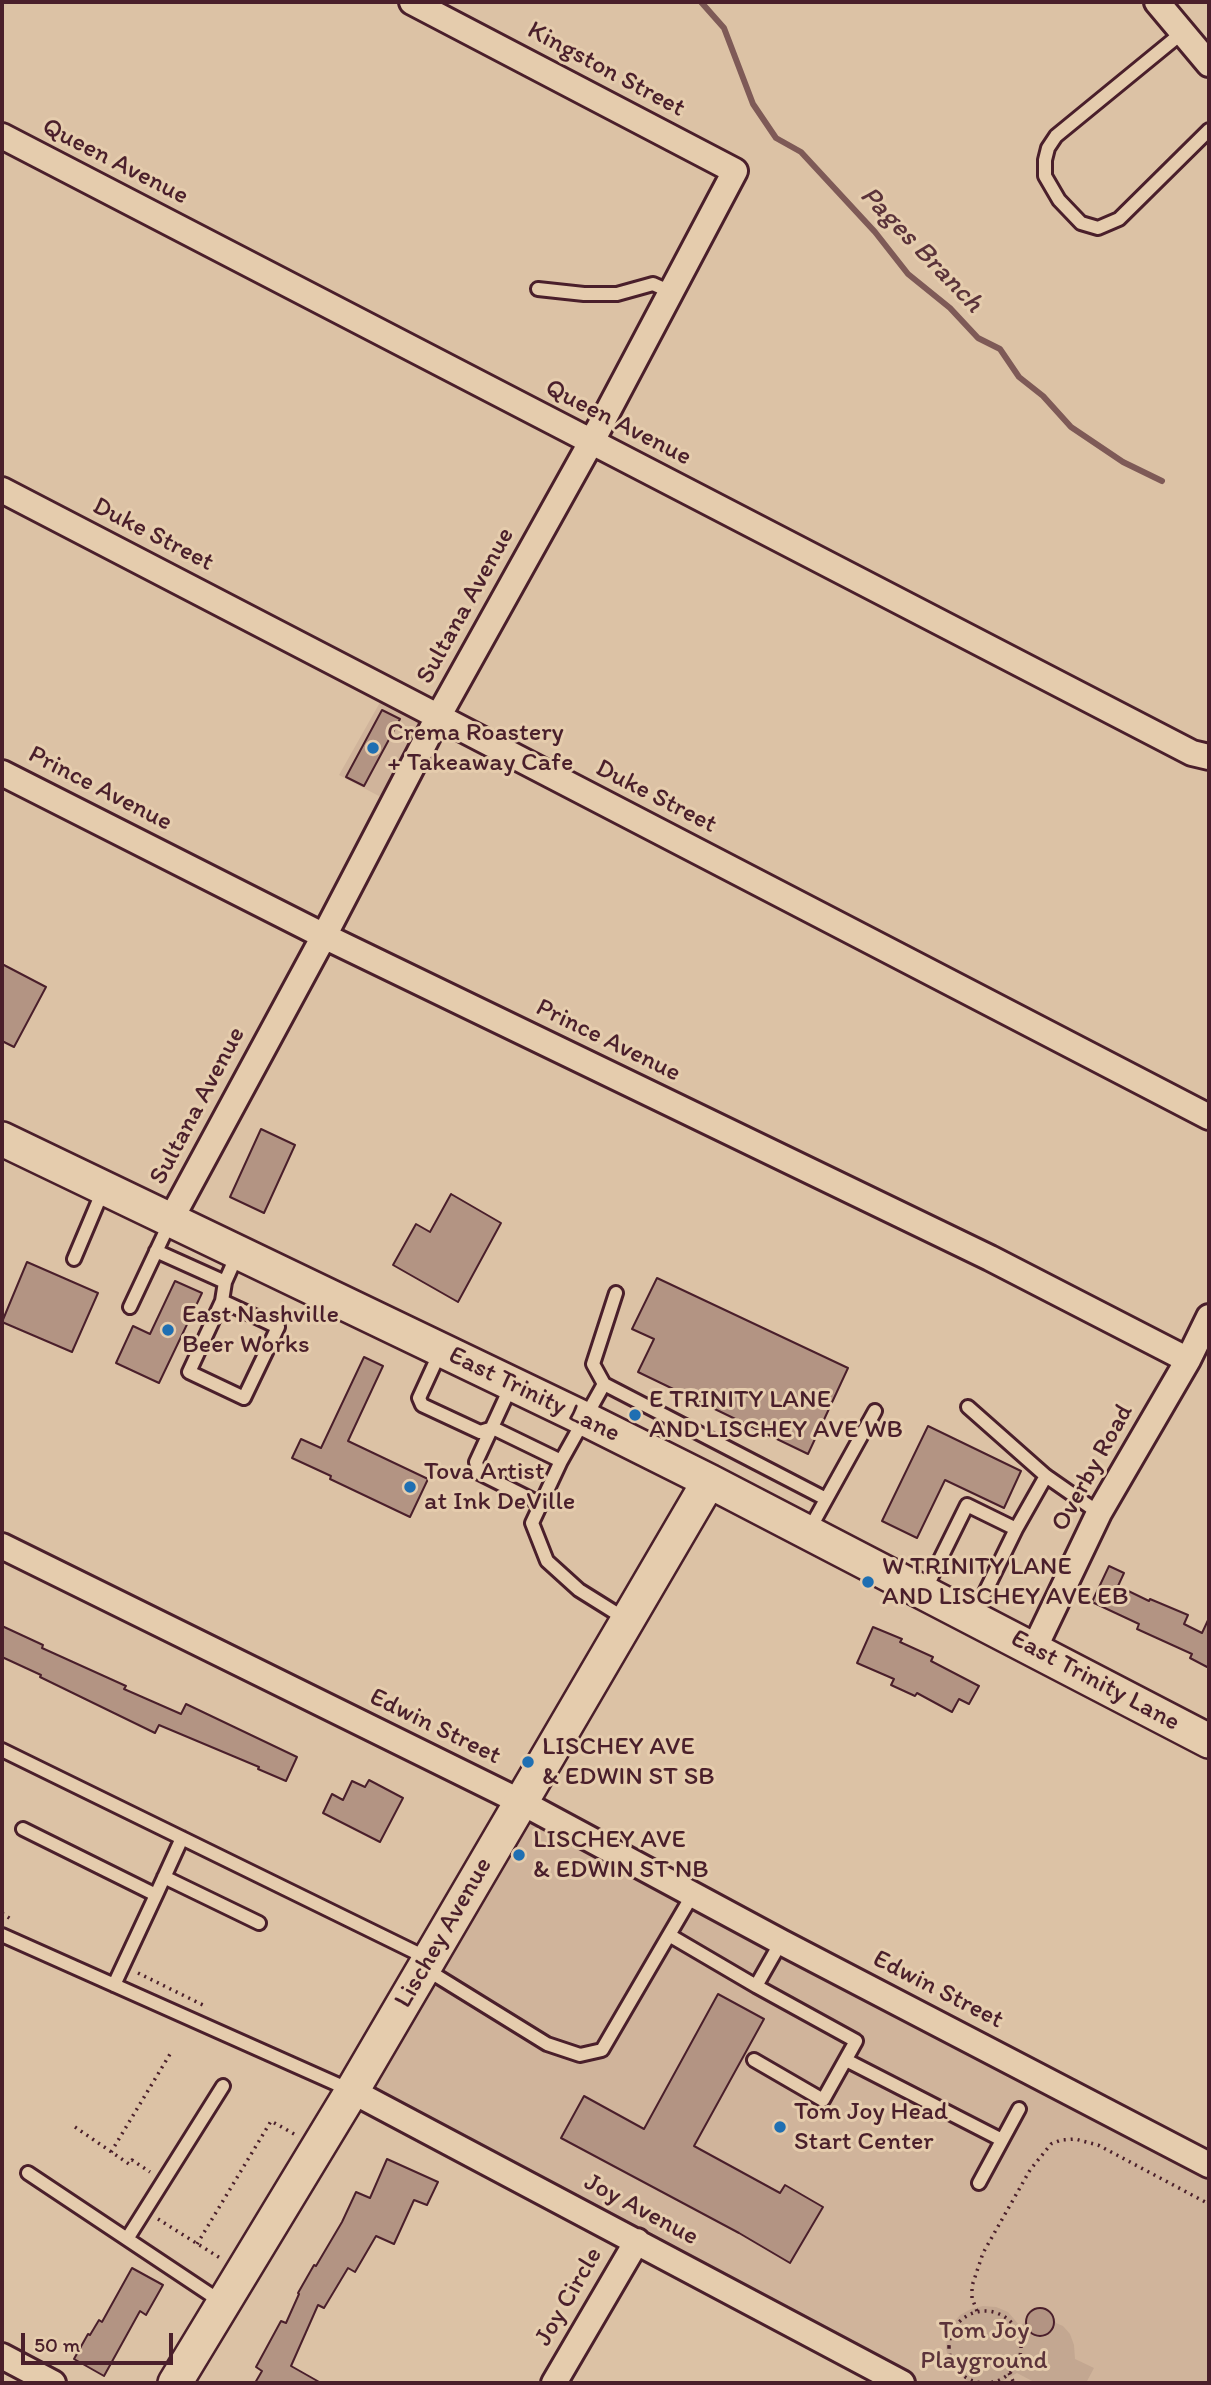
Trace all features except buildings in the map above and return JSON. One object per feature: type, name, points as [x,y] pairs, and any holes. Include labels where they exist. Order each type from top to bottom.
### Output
[{"type":"main road","name":"East Trinity Lane","points":[[2,1139],[583,1418],[1209,1741]]},
{"type":"main road","name":"Lischey Avenue","points":[[174,2383],[352,2091],[709,1481]]},
{"type":"street","name":"Kingston Street","points":[[412,2],[735,171]]},
{"type":"street","points":[[1157,2],[1209,64]]},
{"type":"street","name":"Queen Avenue","points":[[2,136],[1192,753],[1209,757]]},
{"type":"street","name":"Sultana Avenue","points":[[171,1219],[324,936],[438,717],[591,443],[735,171]]},
{"type":"street","name":"Duke Street","points":[[2,490],[1209,1117]]},
{"type":"street","name":"Prince Avenue","points":[[2,773],[324,936],[990,1258],[1188,1360]]},
{"type":"street","name":"Overby Road","points":[[1034,1649],[1099,1513],[1188,1360],[1209,1317]]},
{"type":"street","name":"Edwin Street","points":[[2,1546],[521,1802],[781,1942],[1209,2165]]},
{"type":"street","name":"Joy Avenue","points":[[352,2091],[902,2383]]},
{"type":"street","name":"Joy Circle","points":[[554,2383],[637,2241]]},
{"type":"street","points":[[2,2356],[53,2383]]},
{"type":"lane","points":[[1183,32],[1056,136],[1048,148],[1045,176],[1059,200],[1081,223],[1098,228],[1119,219],[1209,130]]},
{"type":"lane","points":[[538,289],[617,294],[653,284],[671,292]]},
{"type":"lane","points":[[74,1259],[104,1188]]},
{"type":"lane","points":[[130,1307],[171,1219]]},
{"type":"lane","points":[[156,1251],[225,1282]]},
{"type":"lane","points":[[222,1301],[278,1327],[244,1398],[189,1372],[222,1301],[225,1282],[239,1252]]},
{"type":"lane","points":[[616,1293],[593,1364],[604,1384],[826,1499]]},
{"type":"lane","points":[[441,1349],[419,1398],[422,1405],[480,1432],[493,1428],[561,1461]]},
{"type":"lane","points":[[512,1384],[476,1462],[479,1473],[541,1504]]},
{"type":"lane","points":[[604,1384],[583,1418],[532,1523],[547,1561],[579,1590],[628,1620]]},
{"type":"lane","points":[[968,1406],[1046,1476],[1099,1513]]},
{"type":"lane","points":[[808,1532],[874,1411]]},
{"type":"lane","points":[[972,1617],[1046,1476]]},
{"type":"lane","points":[[923,1592],[967,1505],[1017,1529]]},
{"type":"lane","points":[[2,1749],[426,1964],[547,2044],[580,2055],[602,2050],[693,1894]]},
{"type":"lane","points":[[23,1829],[156,1895]]},
{"type":"lane","points":[[114,1985],[181,1838]]},
{"type":"lane","points":[[164,1877],[259,1923]]},
{"type":"lane","points":[[2,1935],[352,2091]]},
{"type":"lane","points":[[669,1935],[856,2041],[823,2100],[754,2060]]},
{"type":"lane","points":[[756,1986],[781,1942]]},
{"type":"lane","points":[[846,2060],[1002,2140]]},
{"type":"lane","points":[[127,2239],[223,2086]]},
{"type":"lane","points":[[979,2183],[1019,2109]]},
{"type":"lane","points":[[28,2173],[223,2304]]},
{"type":"path","points":[[111,2152],[170,2054]]},
{"type":"path","points":[[197,2244],[271,2121],[298,2136]]},
{"type":"path","points":[[75,2127],[129,2164],[132,2160],[153,2174]]},
{"type":"path","points":[[977,2311],[972,2298],[972,2286],[983,2253],[1030,2170],[1051,2144],[1075,2139],[1098,2145],[1209,2204]]},
{"type":"path","points":[[157,2219],[224,2261]]},
{"type":"path","points":[[989,2310],[1010,2320],[1021,2341],[1017,2364],[999,2380],[988,2383],[965,2377],[956,2370],[951,2361],[948,2340],[952,2330],[958,2321],[977,2311],[989,2310]]},
{"type":"path","points":[[1009,2373],[1014,2383]]},
{"type":"path","points":[[961,2383],[965,2377]]},
{"type":"shaded area","points":[[387,690],[438,717],[394,804],[339,775]]},
{"type":"shaded area","name":"Tom Joy Head Start Center","points":[[521,1802],[1209,2164],[1209,2383],[897,2383],[352,2091]]},
{"type":"green space","name":"Tom Joy Playground","points":[[983,2306],[1008,2312],[1020,2326],[1029,2312],[1042,2307],[1051,2311],[1056,2323],[1070,2334],[1075,2359],[1094,2368],[1086,2383],[1036,2383],[1017,2373],[999,2383],[968,2381],[957,2373],[946,2349],[947,2337],[960,2315]]},
{"type":"waterway","name":"Pages Branch","points":[[701,2],[724,28],[753,104],[776,138],[801,152],[875,232],[908,274],[950,308],[978,338],[1000,349],[1019,377],[1043,396],[1071,427],[1123,462],[1162,481]]},
{"type":"place","name":"Crema Roastery + Takeaway Cafe","points":[[373,748]]},
{"type":"place","name":"East Nashville Beer Works","points":[[168,1330]]},
{"type":"place","name":"E TRINITY LANE AND LISCHEY AVE WB","points":[[635,1415]]},
{"type":"place","name":"Tova Artist at Ink DeVille","points":[[410,1487]]},
{"type":"place","name":"W TRINITY LANE AND LISCHEY AVE EB","points":[[868,1582]]},
{"type":"place","name":"LISCHEY AVE & EDWIN ST SB","points":[[528,1762]]},
{"type":"place","name":"LISCHEY AVE & EDWIN ST NB","points":[[519,1855]]},
{"type":"place","name":"Tom Joy Head Start Center","points":[[780,2127]]}]
